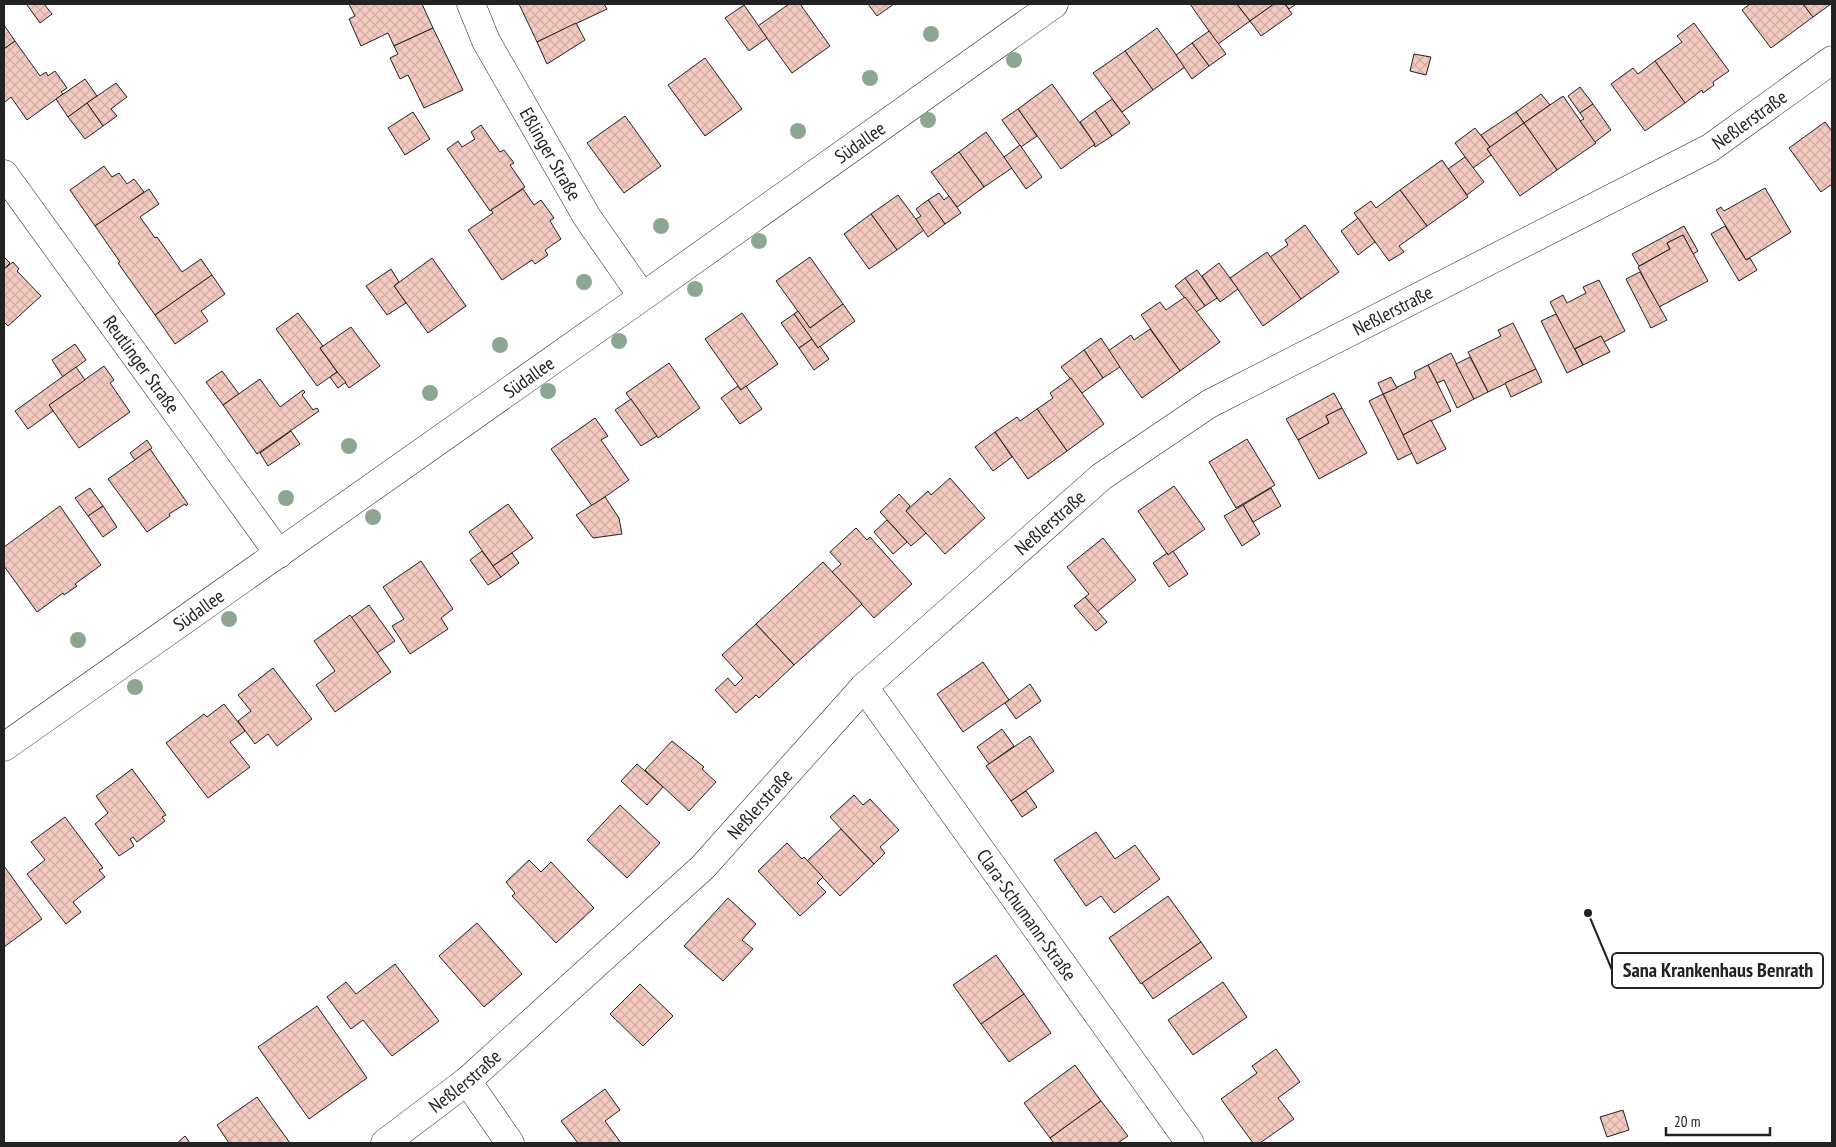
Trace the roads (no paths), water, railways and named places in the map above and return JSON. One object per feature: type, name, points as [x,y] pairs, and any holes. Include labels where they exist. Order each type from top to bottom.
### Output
[{"type":"street","name":"Eßlinger Straße","points":[[470,4],[486,41],[587,217],[642,296]]},
{"type":"street","name":"Südallee","points":[[4,747],[1054,4]]},
{"type":"street","name":"Neßlerstraße","points":[[385,1143],[467,1080],[703,867],[864,687],[1101,476],[1209,404],[1710,148],[1832,60]]},
{"type":"street","name":"Reutlinger Straße","points":[[4,174],[279,554]]},
{"type":"street","name":"Clara-Schumann-Straße","points":[[864,687],[1190,1143]]},
{"type":"street","points":[[467,1080],[510,1143]]},
{"type":"place","name":"Sana Krankenhaus Benrath","points":[[1588,913]]}]
